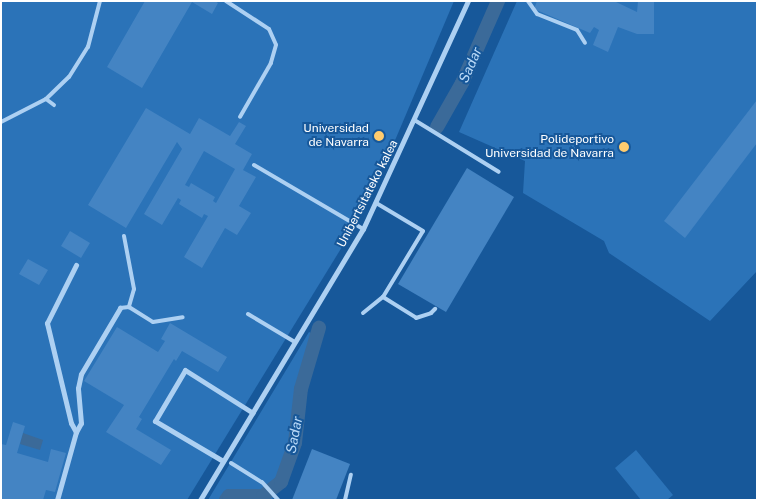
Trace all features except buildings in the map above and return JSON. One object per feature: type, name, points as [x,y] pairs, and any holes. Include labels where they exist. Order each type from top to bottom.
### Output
[{"type":"street","name":"Unibertsitateko kalea","points":[[200,500],[363,229],[416,121],[468,1]]},
{"type":"street","points":[[76,266],[48,324],[71,423],[76,432]]},
{"type":"street","points":[[58,500],[76,432],[81,423],[78,388],[81,374],[120,308]]},
{"type":"street","points":[[223,461],[155,421],[185,370],[253,413]]},
{"type":"lane","points":[[1,122],[46,99],[69,77],[88,47],[100,1]]},
{"type":"lane","points":[[226,1],[269,29],[276,45],[271,63],[240,117]]},
{"type":"lane","points":[[528,1],[538,14],[577,30],[585,43]]},
{"type":"lane","points":[[46,99],[54,105]]},
{"type":"lane","points":[[416,121],[499,172]]},
{"type":"lane","points":[[254,165],[363,229]]},
{"type":"lane","points":[[363,313],[383,296],[423,230],[376,203]]},
{"type":"lane","points":[[124,236],[134,289],[129,307]]},
{"type":"lane","points":[[383,296],[416,318],[431,313],[434,309]]},
{"type":"lane","points":[[120,308],[129,307],[153,322],[183,316]]},
{"type":"lane","points":[[248,314],[295,342]]},
{"type":"lane","points":[[231,462],[262,482],[278,500]]},
{"type":"lane","points":[[345,500],[351,475]]},
{"type":"shaded area","points":[[1,1],[454,1],[396,138],[345,242],[187,500],[1,500]]},
{"type":"shaded area","name":"Polideportivo Universidad de Navarra","points":[[517,1],[757,1],[757,271],[710,321],[609,253],[604,241],[523,193],[525,161],[459,132]]},
{"type":"shaded area","points":[[309,332],[315,335],[297,380],[292,437],[272,500],[208,500]]},
{"type":"shaded area","points":[[23,433],[43,440],[40,450],[20,444]]},
{"type":"shaded area","points":[[636,450],[673,495],[667,500],[641,500],[615,468]]},
{"type":"waterway","name":"Sadar","points":[[437,127],[462,83],[498,1]]},
{"type":"waterway","name":"Sadar","points":[[226,500],[229,496],[263,496],[281,482],[295,443],[301,389],[319,328]]},
{"type":"place","name":"Universidad de Navarra","points":[[379,136]]},
{"type":"place","name":"Polideportivo Universidad de Navarra","points":[[624,147]]}]
